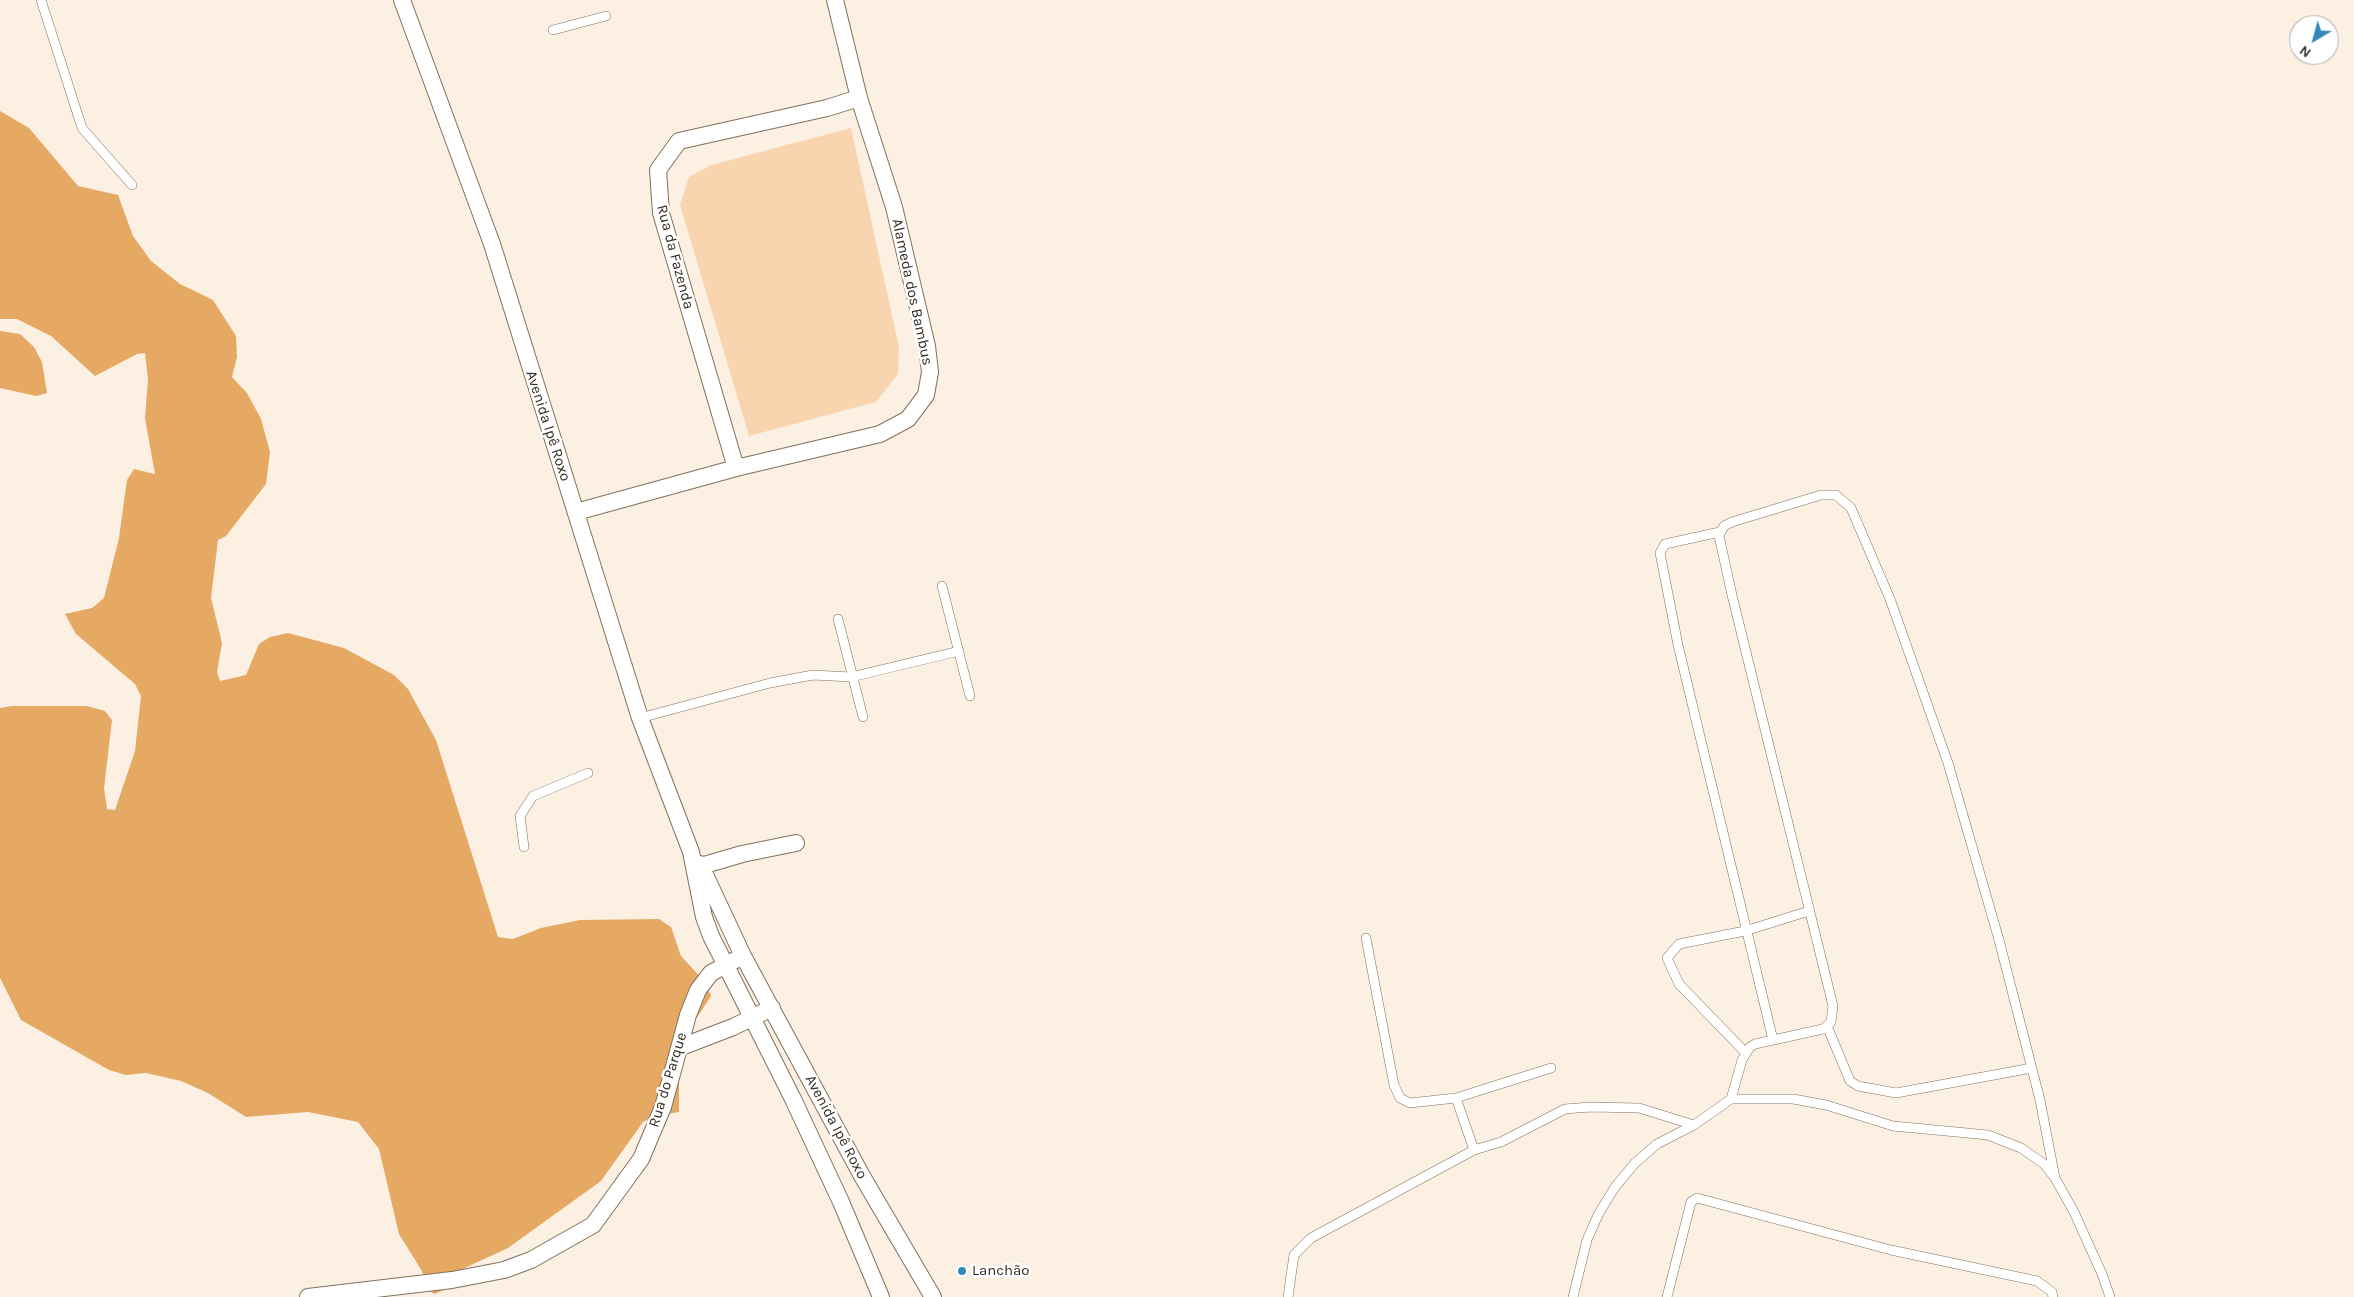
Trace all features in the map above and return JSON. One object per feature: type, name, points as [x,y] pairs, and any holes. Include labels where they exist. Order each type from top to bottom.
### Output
[{"type":"street","name":"Avenida Ipê Roxo","points":[[402,0],[481,211],[640,718],[691,852],[704,917],[724,964],[793,1099],[842,1202],[881,1297]]},
{"type":"street","name":"Alameda dos Bambus","points":[[576,512],[736,468],[880,434],[908,419],[926,395],[930,372],[927,346],[894,207],[859,98],[835,0]]},
{"type":"street","name":"Rua da Fazenda","points":[[736,468],[661,213],[658,170],[679,142],[826,108],[859,98]]},
{"type":"street","points":[[701,866],[742,854],[796,843]]},
{"type":"street","name":"Avenida Ipê Roxo","points":[[691,852],[701,866],[743,956],[862,1176],[933,1297]]},
{"type":"street","points":[[724,964],[743,956]]},
{"type":"street","name":"Rua do Parque","points":[[308,1297],[452,1280],[504,1270],[531,1260],[593,1225],[641,1159],[664,1108],[688,1015],[698,990],[711,973],[724,964]]},
{"type":"street","points":[[681,1047],[772,1008]]},
{"type":"lane","points":[[41,0],[82,128],[132,185]]},
{"type":"lane","points":[[553,30],[606,16]]},
{"type":"lane","points":[[1731,1099],[1745,1052],[1755,1044],[1827,1026],[1833,1016],[1833,1006],[1732,595],[1719,540],[1720,532],[1724,526],[1732,522],[1821,495],[1836,495],[1852,508],[1890,599],[1948,763],[1999,940],[2032,1068],[2055,1178]]},
{"type":"lane","points":[[1720,532],[1665,544],[1660,554],[1678,645],[1745,931],[1773,1040]]},
{"type":"lane","points":[[942,586],[970,696]]},
{"type":"lane","points":[[838,619],[863,717]]},
{"type":"lane","points":[[640,718],[779,681],[824,674],[853,676],[959,652]]},
{"type":"lane","points":[[524,847],[520,816],[533,796],[588,774]]},
{"type":"lane","points":[[1745,1052],[1679,984],[1667,958],[1679,944],[1745,931],[1809,911]]},
{"type":"lane","points":[[1366,938],[1394,1085],[1400,1098],[1410,1103],[1456,1098],[1551,1068]]},
{"type":"lane","points":[[1827,1026],[1850,1081],[1858,1086],[1896,1093],[2032,1068]]},
{"type":"lane","points":[[1456,1098],[1474,1150]]},
{"type":"lane","points":[[1574,1297],[1587,1240],[1599,1213],[1635,1163],[1657,1144],[1694,1125],[1731,1099],[1793,1099],[1826,1105],[1893,1126],[1988,1135],[2021,1148],[2044,1164],[2055,1178],[2074,1212],[2102,1274],[2110,1297]]},
{"type":"lane","points":[[1288,1297],[1294,1255],[1311,1238],[1474,1150],[1501,1142],[1565,1109],[1590,1107],[1639,1108],[1694,1125]]},
{"type":"lane","points":[[1667,1297],[1691,1202],[1697,1198],[1890,1250],[2037,1281],[2052,1292],[2053,1297]]},
{"type":"shaded area","points":[[0,111],[29,128],[78,186],[118,195],[133,236],[151,261],[180,284],[213,300],[236,336],[237,357],[232,377],[247,393],[261,419],[270,452],[266,484],[226,536],[218,540],[211,598],[222,643],[217,672],[220,681],[246,675],[259,644],[270,637],[288,633],[344,648],[394,675],[408,689],[436,740],[498,937],[513,939],[541,928],[580,920],[659,919],[671,927],[681,956],[705,982],[711,996],[694,1022],[679,1072],[679,1112],[655,1116],[643,1122],[601,1181],[508,1248],[456,1272],[444,1290],[434,1294],[428,1289],[422,1271],[399,1234],[379,1149],[358,1122],[308,1112],[246,1117],[208,1093],[181,1081],[146,1073],[126,1075],[109,1070],[21,1020],[0,978],[0,708],[12,706],[87,706],[105,711],[112,720],[104,788],[107,809],[115,810],[135,751],[141,696],[135,684],[76,634],[65,614],[92,608],[104,598],[119,538],[127,480],[134,469],[155,474],[145,418],[148,379],[145,353],[137,354],[95,376],[51,336],[17,319],[0,319]]},
{"type":"shaded area","points":[[851,128],[899,347],[898,374],[876,402],[749,436],[680,205],[689,177],[711,165]]},
{"type":"shaded area","points":[[0,331],[20,334],[34,347],[42,362],[47,393],[36,396],[0,388]]},
{"type":"place","name":"Lanchão","points":[[962,1271]]}]
